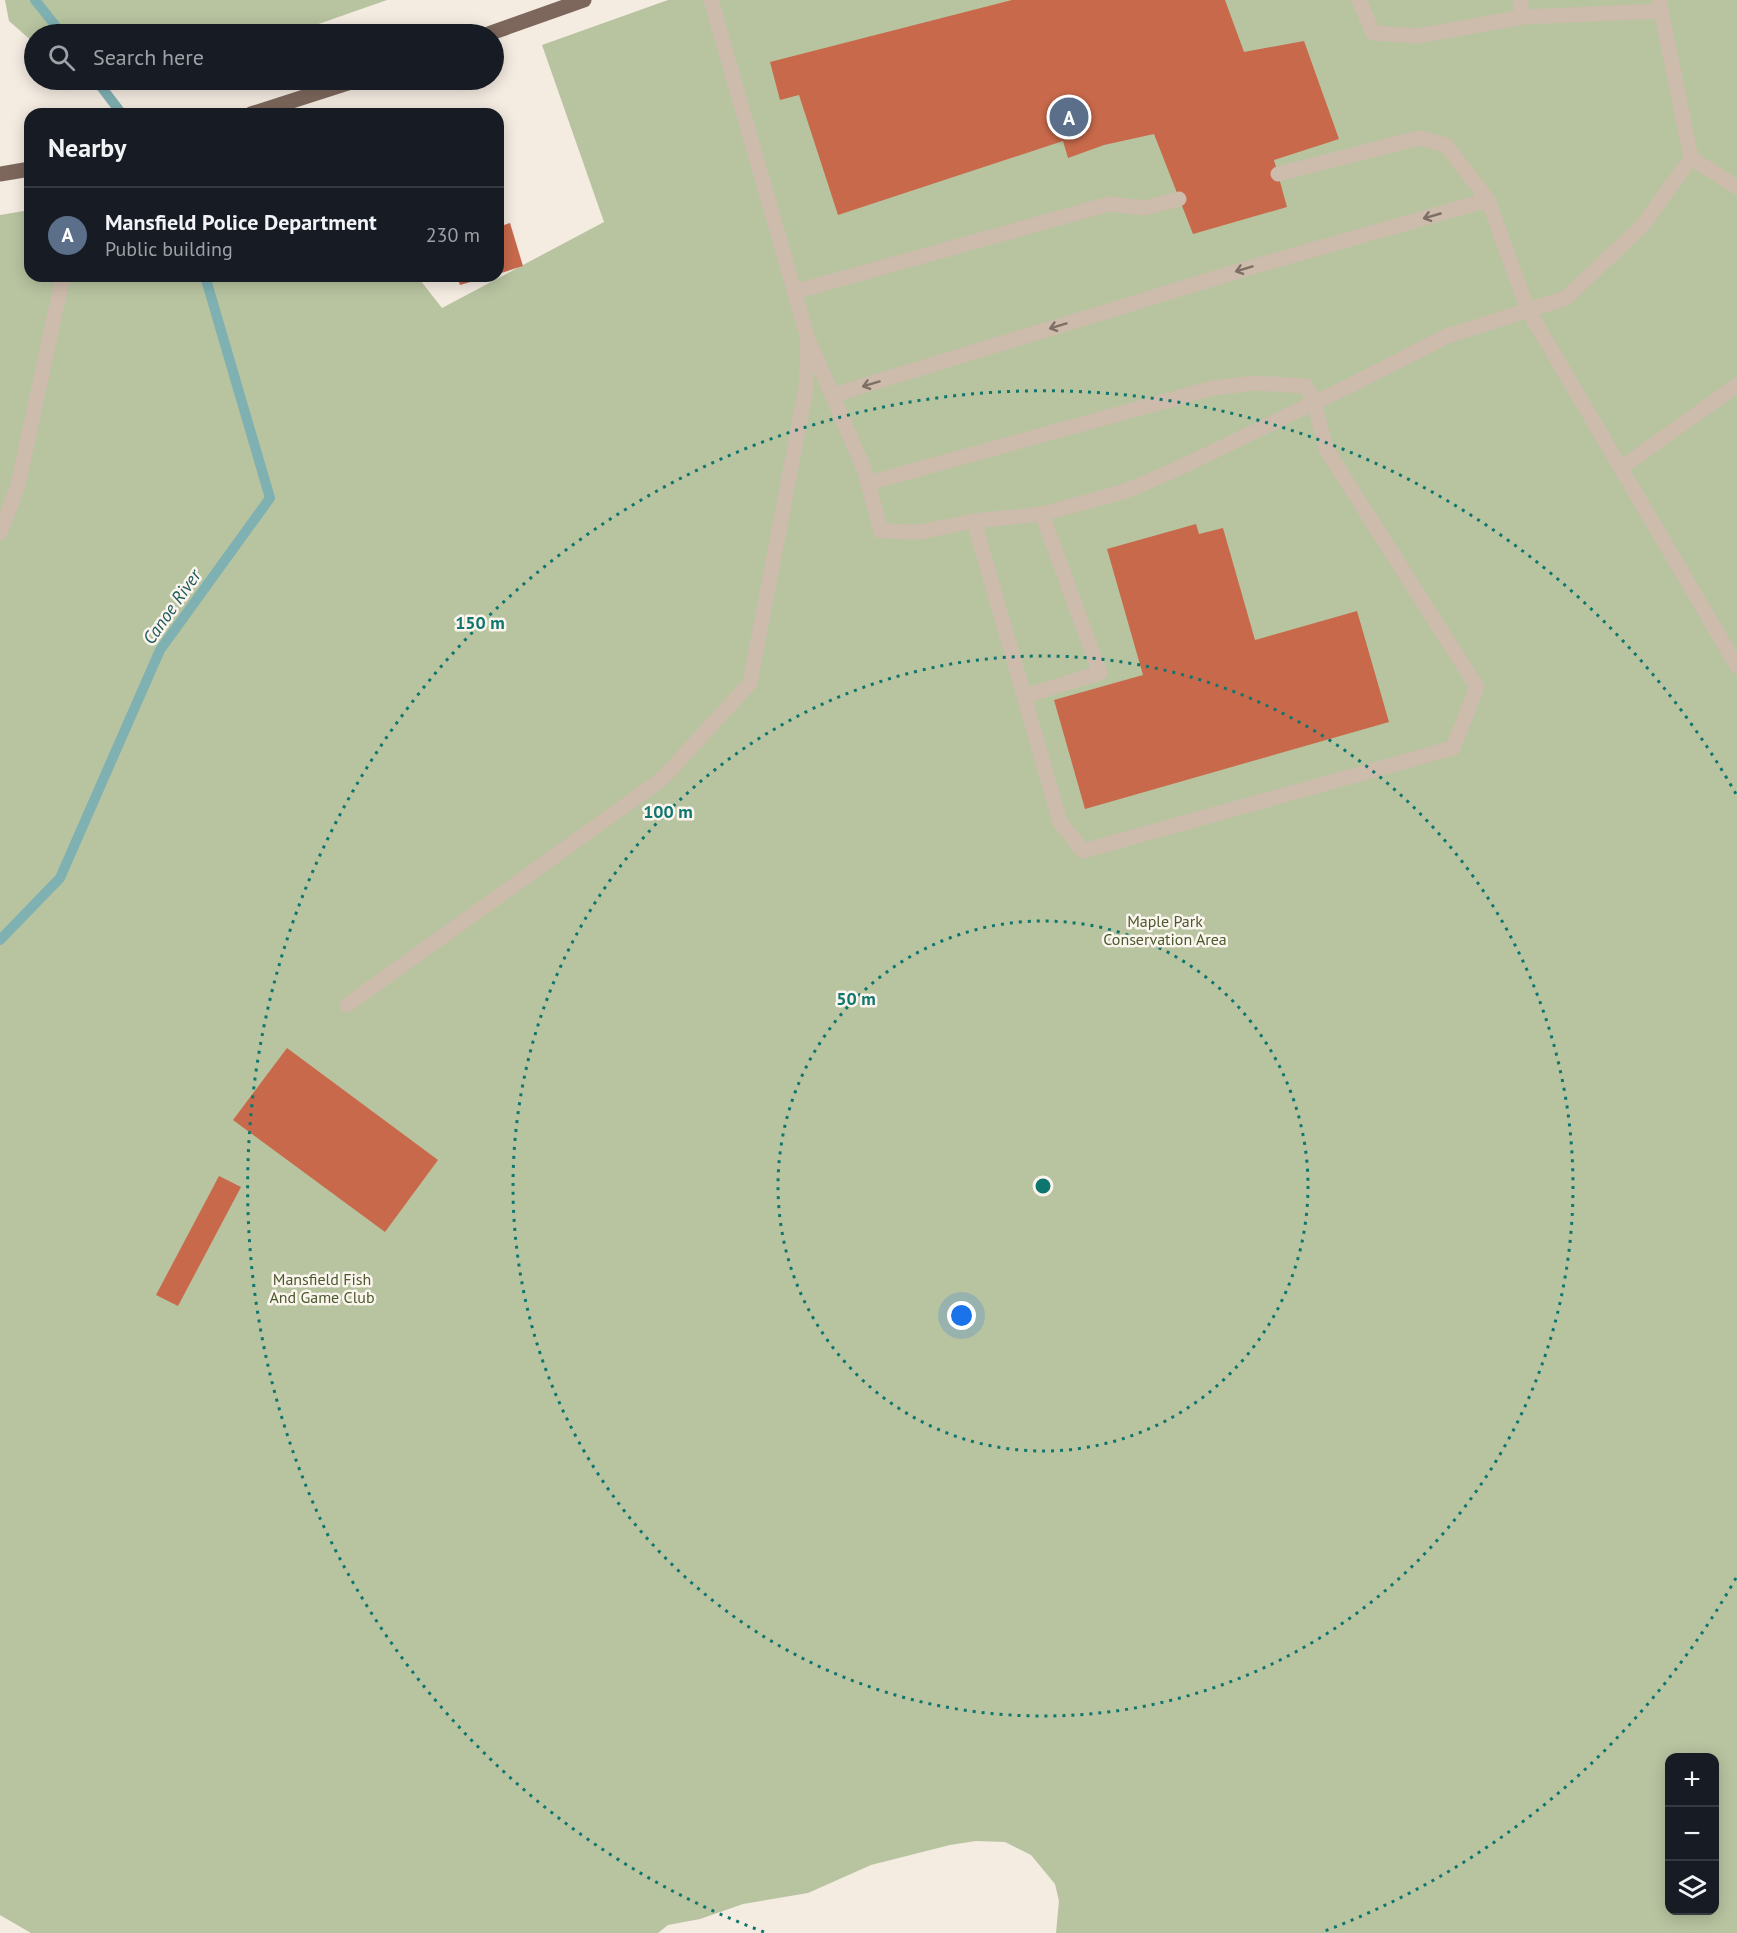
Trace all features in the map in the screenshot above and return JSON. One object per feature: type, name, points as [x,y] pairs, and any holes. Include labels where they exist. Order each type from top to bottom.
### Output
[{"type":"main road","points":[[504,28],[584,0]]},
{"type":"main road","points":[[270,108],[326,90]]},
{"type":"main road","points":[[0,174],[24,170]]},
{"type":"lane","points":[[711,0],[808,339],[868,483],[881,531],[920,532],[974,521],[1042,514],[1126,491],[1179,468],[1447,336],[1566,298],[1642,225],[1691,158]]},
{"type":"lane","points":[[1359,0],[1373,33],[1418,36],[1523,17],[1660,6],[1691,158],[1737,187]]},
{"type":"lane","points":[[1520,0],[1523,17]]},
{"type":"lane","points":[[1278,174],[1419,138],[1446,146],[1488,200],[1528,310],[1737,666]]},
{"type":"lane","points":[[794,292],[1109,204],[1144,208],[1179,198]]},
{"type":"lane","points":[[833,395],[1245,269],[1488,200]]},
{"type":"lane","points":[[0,532],[18,485],[62,282]]},
{"type":"lane","points":[[347,1005],[662,779],[750,683],[806,388],[808,339]]},
{"type":"lane","points":[[868,483],[1213,388],[1256,383],[1306,386],[1314,402],[1326,449],[1477,687],[1453,748],[1083,851],[1060,822],[974,521]]},
{"type":"lane","points":[[1621,468],[1737,385]]},
{"type":"lane","points":[[1024,696],[1100,673],[1042,514]]},
{"type":"green space","points":[[5,0],[387,0],[319,24],[24,24],[24,34],[9,21]]},
{"type":"green space","name":"Maple Park Conservation Area","points":[[668,0],[1737,0],[1737,1933],[1056,1933],[1059,1901],[1055,1884],[1031,1855],[1005,1842],[976,1841],[950,1845],[871,1865],[808,1893],[743,1904],[700,1919],[668,1925],[658,1933],[31,1933],[0,1915],[0,215],[24,211],[24,282],[422,282],[442,308],[491,282],[504,282],[504,275],[604,222],[542,45]]},
{"type":"building","points":[[1012,0],[1225,0],[1244,52],[1304,41],[1339,139],[1274,160],[1287,207],[1193,234],[1154,134],[1104,145],[1068,158],[1063,141],[838,215],[799,95],[780,100],[770,62]]},
{"type":"building","points":[[510,223],[523,266],[504,272],[504,225]]},
{"type":"building","points":[[1196,524],[1199,534],[1223,528],[1255,640],[1357,611],[1389,722],[1085,809],[1054,700],[1143,675],[1107,549]]},
{"type":"building","points":[[287,1048],[438,1160],[385,1232],[233,1120]]},
{"type":"building","points":[[219,1176],[241,1187],[178,1306],[156,1295]]},
{"type":"waterway","name":"Canoe River","points":[[35,0],[54,24]]},
{"type":"waterway","name":"Canoe River","points":[[104,90],[117,108]]},
{"type":"waterway","name":"Canoe River","points":[[0,940],[60,878],[160,650],[270,498],[207,282]]},
{"type":"place","name":"Mansfield Police Department","points":[[1069,117]]},
{"type":"park label","name":"Mansfield Fish And Game Club","points":[[322,1288]]}]
